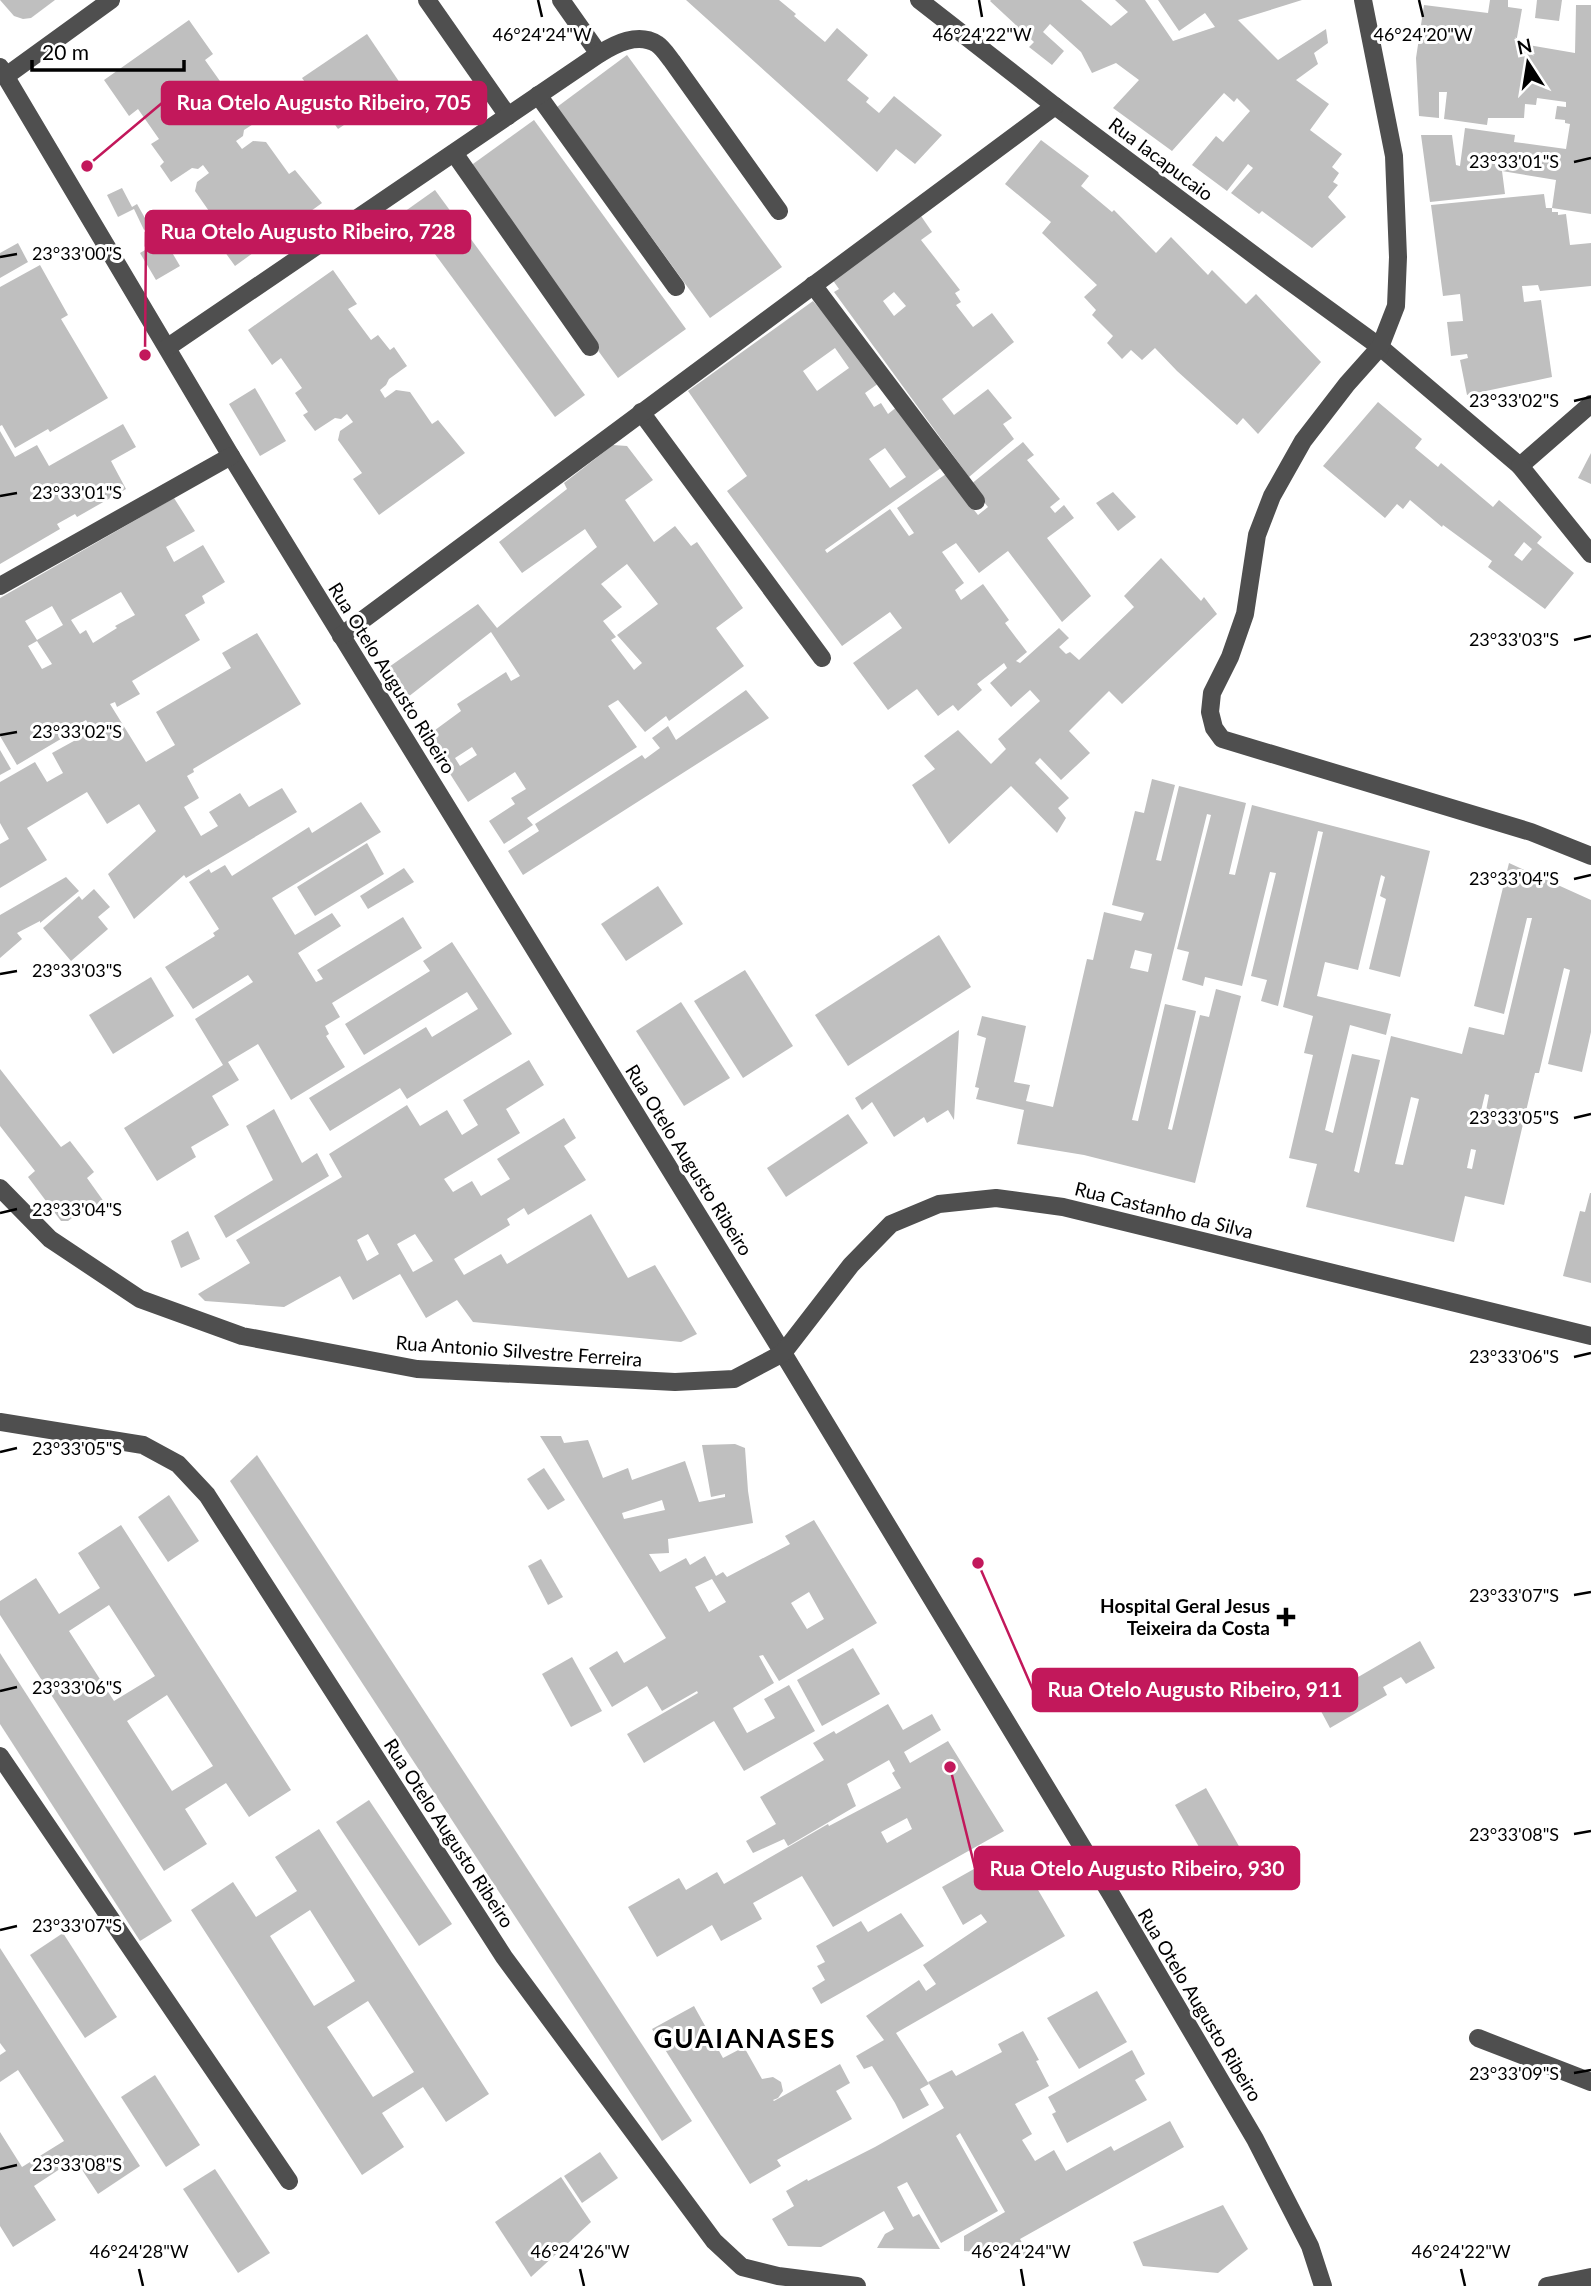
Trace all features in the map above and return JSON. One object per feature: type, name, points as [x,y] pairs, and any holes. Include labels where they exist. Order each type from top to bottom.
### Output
[{"type":"street","points":[[3,71],[111,0]]},
{"type":"street","points":[[427,0],[508,116]]},
{"type":"street","points":[[561,0],[598,54]]},
{"type":"street","name":"Rua Iacapucaio","points":[[919,0],[1273,271],[1380,347],[1520,466],[1591,554]]},
{"type":"street","points":[[1363,0],[1394,156],[1398,257],[1396,306],[1380,347],[1347,384],[1303,442],[1272,496],[1258,535],[1245,614],[1230,657],[1212,693],[1210,712],[1214,728],[1222,739],[1531,832],[1591,856]]},
{"type":"street","points":[[168,347],[598,54],[620,42],[639,39],[657,44],[779,211]]},
{"type":"street","name":"Rua Otelo Augusto Ribeiro","points":[[3,71],[231,456],[783,1353],[1112,1896],[1255,2139],[1310,2246],[1323,2286]]},
{"type":"street","points":[[538,95],[676,287]]},
{"type":"street","points":[[341,636],[1055,106]]},
{"type":"street","points":[[454,153],[590,347]]},
{"type":"street","points":[[813,285],[976,501]]},
{"type":"street","points":[[1520,466],[1591,404]]},
{"type":"street","points":[[641,412],[822,658]]},
{"type":"street","points":[[0,586],[231,456]]},
{"type":"street","name":"Rua Antonio Silvestre Ferreira","points":[[0,1188],[50,1240],[140,1298],[242,1336],[417,1369],[676,1382],[734,1379],[783,1353]]},
{"type":"street","name":"Rua Castanho da Silva","points":[[783,1353],[850,1265],[891,1224],[939,1204],[996,1198],[1063,1207],[1591,1336]]},
{"type":"street","name":"Rua Otelo Augusto Ribeiro","points":[[0,1422],[143,1445],[177,1464],[207,1495],[504,1958],[715,2241],[742,2266],[778,2276],[857,2286]]},
{"type":"street","points":[[0,1756],[289,2180]]},
{"type":"street","points":[[1478,2038],[1591,2082]]},
{"type":"street","points":[[1547,2286],[1591,2277]]},
{"type":"building","points":[[0,0],[55,0],[31,18],[23,19],[14,16]]},
{"type":"building","points":[[686,0],[779,0],[825,42],[837,28],[868,55],[847,80],[869,98],[866,102],[879,113],[894,96],[942,135],[915,164],[896,149],[877,172]]},
{"type":"building","points":[[991,0],[1081,0],[1111,26],[1128,12],[1115,0],[1145,0],[1173,41],[1215,27],[1205,13],[1179,31],[1158,0],[1302,0],[1238,20],[1278,60],[1326,29],[1328,43],[1314,53],[1318,64],[1296,80],[1329,104],[1310,130],[1342,154],[1332,167],[1339,173],[1333,182],[1338,185],[1328,197],[1346,217],[1312,248],[1262,211],[1259,214],[1231,193],[1253,168],[1248,164],[1227,191],[1192,165],[1216,136],[1223,142],[1250,111],[1237,98],[1234,102],[1224,93],[1172,151],[1113,108],[1139,80],[1116,63],[1092,73],[1081,52],[1050,24],[1043,32],[1064,51],[1052,65],[1029,47],[1034,42]]},
{"type":"building","points":[[1490,0],[1508,0],[1508,7],[1522,9],[1516,43],[1575,53],[1576,5],[1591,5],[1591,214],[1552,208],[1556,180],[1502,171],[1505,194],[1430,202],[1421,135],[1452,135],[1456,165],[1460,166],[1465,128],[1515,135],[1514,142],[1566,149],[1570,124],[1565,123],[1565,120],[1555,119],[1557,106],[1566,107],[1566,102],[1537,98],[1536,105],[1525,104],[1524,118],[1488,118],[1487,125],[1444,119],[1447,92],[1439,92],[1439,118],[1419,116],[1416,58],[1424,5],[1488,13]]},
{"type":"building","points":[[1537,0],[1562,0],[1559,21],[1535,18]]},
{"type":"building","points":[[189,20],[213,54],[205,60],[227,91],[235,85],[246,101],[250,98],[264,117],[244,130],[243,136],[236,141],[242,149],[253,141],[266,142],[289,174],[295,170],[322,203],[235,266],[209,230],[218,224],[195,191],[197,182],[209,173],[203,165],[198,169],[192,168],[171,182],[160,166],[164,162],[151,144],[159,139],[138,109],[129,116],[104,80]]},
{"type":"building","points":[[367,34],[402,86],[338,129],[302,78]]},
{"type":"building","points":[[627,55],[782,267],[710,318],[557,107]]},
{"type":"building","points":[[534,120],[686,329],[618,378],[466,169]]},
{"type":"building","points":[[1041,140],[1089,176],[1081,186],[1112,212],[1114,210],[1156,253],[1171,237],[1208,275],[1212,270],[1246,304],[1256,294],[1321,362],[1258,434],[1243,418],[1237,425],[1155,348],[1142,360],[1131,350],[1122,359],[1107,343],[1113,336],[1092,315],[1096,310],[1084,297],[1097,285],[1042,233],[1051,222],[1005,184]]},
{"type":"building","points":[[122,188],[132,207],[137,204],[150,227],[144,230],[134,209],[118,217],[107,195]]},
{"type":"building","points":[[435,190],[585,395],[555,417],[404,212]]},
{"type":"building","points":[[1544,194],[1546,208],[1552,208],[1552,212],[1558,212],[1558,215],[1566,214],[1570,245],[1591,243],[1591,286],[1540,291],[1538,285],[1522,286],[1524,302],[1541,300],[1552,377],[1467,395],[1460,360],[1468,358],[1467,354],[1451,356],[1447,322],[1463,321],[1460,294],[1443,296],[1431,205]]},
{"type":"building","points":[[921,216],[932,232],[921,240],[960,290],[955,293],[961,302],[956,305],[973,327],[992,313],[1014,342],[942,399],[954,415],[988,389],[1012,418],[1003,424],[1014,439],[969,477],[834,292],[839,289],[832,279]],"holes":[[[894,292],[906,306],[894,316],[883,301]]]},
{"type":"building","points":[[164,239],[180,266],[156,280],[140,253]]},
{"type":"building","points":[[18,243],[28,262],[0,278],[0,253]]},
{"type":"building","points":[[40,265],[68,315],[61,319],[108,398],[50,432],[48,429],[15,448],[2,425],[0,426],[0,287]]},
{"type":"building","points":[[333,270],[357,304],[348,309],[371,340],[378,335],[390,350],[394,347],[407,366],[389,379],[380,390],[385,398],[396,390],[410,392],[432,424],[438,420],[465,453],[379,515],[353,479],[362,473],[338,440],[340,431],[353,422],[347,414],[315,431],[303,415],[308,412],[295,393],[302,388],[281,358],[272,365],[248,330]]},
{"type":"building","points":[[813,301],[879,383],[865,393],[874,407],[881,403],[888,414],[898,406],[941,468],[825,550],[827,553],[890,509],[909,536],[914,533],[897,508],[946,474],[978,515],[988,507],[970,485],[1023,442],[1034,455],[1027,460],[1060,499],[1050,507],[1055,513],[1064,505],[1074,518],[1047,538],[1091,596],[1062,622],[1008,551],[979,573],[956,543],[942,552],[964,583],[955,590],[961,600],[983,584],[1009,620],[1005,623],[1027,652],[1016,661],[1020,663],[1059,628],[1069,638],[1059,647],[1079,660],[1134,607],[1124,596],[1161,558],[1201,601],[1204,597],[1217,614],[1122,704],[1109,691],[1069,731],[1090,753],[1061,780],[1040,758],[1035,763],[1069,798],[1058,808],[1066,818],[1057,833],[1011,786],[949,844],[912,785],[935,769],[924,756],[958,730],[991,764],[1006,749],[998,739],[1040,701],[1030,690],[1011,707],[990,683],[1007,668],[1004,663],[977,684],[982,690],[958,711],[953,705],[938,716],[917,689],[888,710],[853,663],[902,628],[890,612],[842,646],[727,491],[747,476],[688,391]],"holes":[[[835,348],[849,368],[817,391],[803,371]],[[885,448],[906,477],[890,488],[869,459]]]},
{"type":"building","points":[[255,388],[286,441],[260,456],[229,404]]},
{"type":"building","points":[[1378,402],[1422,439],[1415,448],[1438,467],[1441,463],[1493,507],[1499,500],[1542,537],[1537,543],[1574,573],[1545,609],[1488,567],[1492,561],[1443,525],[1442,527],[1410,500],[1403,509],[1397,504],[1385,518],[1323,466]],"holes":[[[1524,542],[1532,549],[1522,561],[1514,555]]]},
{"type":"building","points":[[123,424],[136,447],[111,461],[126,489],[77,517],[75,514],[57,524],[60,529],[0,564],[0,431],[15,457],[37,445],[49,466]]},
{"type":"building","points":[[613,445],[627,446],[653,480],[625,500],[654,542],[675,526],[691,546],[697,542],[743,608],[716,628],[744,666],[669,721],[666,716],[645,732],[618,700],[608,706],[637,747],[527,818],[533,825],[504,844],[489,821],[515,804],[511,798],[526,789],[515,772],[468,802],[445,766],[450,762],[431,733],[461,711],[457,704],[506,672],[511,681],[520,676],[491,632],[408,697],[389,667],[478,604],[497,628],[597,547],[585,529],[522,573],[499,542],[567,489],[564,483]],"holes":[[[627,564],[658,604],[617,635],[642,663],[634,670],[611,640],[616,637],[603,621],[622,607],[601,584]],[[472,747],[477,755],[460,766],[455,758]]]},
{"type":"building","points":[[1591,453],[1591,484],[1578,478]]},
{"type":"building","points":[[1113,492],[1136,517],[1118,531],[1096,503]]},
{"type":"building","points":[[174,498],[195,531],[166,547],[174,562],[203,545],[225,582],[202,596],[205,603],[185,615],[200,640],[132,681],[140,694],[117,707],[115,702],[110,704],[146,762],[175,745],[156,712],[231,668],[222,653],[257,633],[301,704],[193,769],[194,772],[187,776],[199,798],[184,807],[201,836],[218,826],[209,812],[240,793],[249,807],[282,788],[297,812],[186,878],[184,875],[134,919],[108,874],[156,831],[139,804],[107,824],[87,792],[27,828],[47,860],[0,888],[0,844],[9,839],[0,823],[0,782],[35,762],[47,782],[63,773],[52,753],[92,731],[86,720],[79,724],[81,727],[17,765],[0,736],[0,598]],"holes":[[[121,592],[135,615],[93,643],[86,630],[80,634],[71,620]],[[52,606],[63,625],[37,640],[25,621]],[[37,641],[52,664],[42,669],[28,646]]]},
{"type":"building","points":[[746,690],[769,718],[523,875],[508,851],[539,831],[535,824],[642,755],[645,759],[660,748],[652,738],[668,726],[676,740]]},
{"type":"building","points":[[0,750],[11,769],[0,775]]},
{"type":"building","points":[[1152,779],[1175,785],[1156,860],[1161,861],[1179,786],[1246,803],[1229,874],[1235,875],[1252,805],[1430,851],[1400,977],[1369,969],[1386,899],[1380,896],[1385,877],[1381,875],[1358,970],[1325,962],[1317,996],[1391,1014],[1386,1035],[1350,1025],[1325,1130],[1333,1133],[1352,1054],[1380,1060],[1354,1171],[1359,1173],[1391,1036],[1462,1054],[1469,1027],[1504,1035],[1532,918],[1527,918],[1504,1014],[1474,1006],[1509,863],[1591,900],[1591,1032],[1582,1072],[1548,1064],[1570,970],[1564,968],[1539,1073],[1535,1073],[1504,1205],[1465,1196],[1454,1242],[1306,1207],[1317,1164],[1289,1158],[1313,1055],[1304,1053],[1313,1016],[1283,1007],[1323,832],[1318,831],[1278,1006],[1261,1001],[1267,980],[1251,976],[1276,873],[1270,872],[1242,986],[1205,977],[1203,986],[1182,980],[1189,952],[1177,949],[1211,815],[1207,814],[1132,1120],[1138,1121],[1165,1004],[1196,1011],[1168,1129],[1172,1130],[1200,1015],[1209,1017],[1216,989],[1241,996],[1195,1183],[1084,1155],[1017,1144],[1024,1110],[976,1099],[979,1088],[975,1087],[986,1038],[977,1035],[982,1016],[1026,1026],[1014,1082],[1030,1085],[1026,1101],[1053,1107],[1087,959],[1093,960],[1104,912],[1141,921],[1144,913],[1112,905],[1135,811],[1144,813]],"holes":[[[1135,950],[1152,954],[1148,972],[1130,968]],[[1485,1094],[1489,1095],[1486,1111],[1481,1111]],[[1411,1097],[1419,1099],[1403,1165],[1395,1164]],[[1471,1149],[1476,1150],[1472,1169],[1467,1168]]]},
{"type":"building","points":[[361,802],[381,832],[272,898],[295,935],[332,913],[341,926],[298,953],[316,982],[323,979],[317,970],[403,917],[422,948],[332,1003],[340,1017],[325,1026],[329,1034],[326,1036],[345,1067],[291,1100],[258,1044],[228,1062],[239,1080],[212,1096],[229,1125],[191,1147],[196,1157],[157,1181],[124,1128],[223,1065],[195,1019],[253,982],[248,975],[193,1009],[165,967],[215,936],[213,933],[219,929],[189,882],[209,869],[211,873],[225,865],[232,876],[309,827],[312,833]]},
{"type":"building","points":[[367,843],[384,874],[315,916],[297,887]]},
{"type":"building","points":[[404,868],[414,882],[368,909],[360,896]]},
{"type":"building","points":[[66,877],[79,891],[40,923],[17,933],[22,939],[0,958],[0,915]]},
{"type":"building","points":[[658,886],[683,924],[626,961],[601,924]]},
{"type":"building","points":[[94,889],[110,907],[98,917],[108,929],[71,961],[43,928],[79,896],[82,900]]},
{"type":"building","points":[[939,935],[971,987],[848,1066],[815,1015]]},
{"type":"building","points":[[452,942],[512,1034],[407,1099],[400,1088],[330,1131],[309,1098],[426,1027],[432,1037],[478,1009],[467,992],[364,1055],[345,1024],[430,971],[423,961]]},
{"type":"building","points":[[745,970],[793,1046],[743,1078],[694,1001]]},
{"type":"building","points":[[151,977],[174,1016],[113,1054],[89,1015]]},
{"type":"building","points":[[681,1002],[730,1078],[684,1106],[636,1031]]},
{"type":"building","points":[[959,1030],[954,1120],[948,1110],[927,1123],[924,1117],[894,1137],[872,1102],[862,1110],[855,1098]]},
{"type":"building","points":[[529,1060],[544,1085],[506,1109],[520,1133],[444,1179],[453,1192],[472,1181],[481,1196],[510,1179],[497,1159],[564,1118],[576,1138],[564,1146],[586,1180],[528,1215],[524,1208],[507,1219],[510,1225],[454,1259],[464,1275],[501,1254],[507,1264],[591,1214],[628,1278],[655,1265],[697,1334],[681,1342],[473,1322],[457,1300],[426,1318],[400,1274],[353,1300],[340,1276],[284,1307],[205,1301],[198,1294],[250,1263],[236,1240],[342,1177],[329,1154],[407,1105],[420,1126],[447,1110],[462,1135],[478,1125],[463,1100]],"holes":[[[368,1234],[379,1254],[367,1261],[357,1240]],[[415,1234],[433,1261],[413,1272],[397,1244]]]},
{"type":"building","points":[[0,1069],[61,1147],[70,1141],[94,1172],[87,1178],[107,1206],[92,1218],[82,1211],[68,1221],[61,1221],[28,1177],[35,1171],[0,1126]]},
{"type":"building","points":[[274,1109],[302,1163],[317,1153],[329,1176],[226,1238],[214,1216],[273,1180],[246,1126]]},
{"type":"building","points":[[848,1114],[868,1143],[786,1197],[767,1168]]},
{"type":"building","points":[[1590,1193],[1591,1283],[1563,1276],[1580,1211],[1585,1212]]},
{"type":"building","points":[[188,1231],[200,1259],[181,1268],[171,1241]]},
{"type":"building","points":[[540,1436],[561,1436],[564,1443],[588,1440],[603,1478],[628,1468],[632,1480],[685,1461],[699,1502],[725,1497],[725,1494],[711,1497],[702,1445],[735,1444],[745,1448],[753,1523],[668,1539],[669,1553],[649,1554],[660,1572],[686,1558],[690,1565],[705,1556],[716,1576],[723,1572],[727,1577],[790,1544],[785,1536],[814,1520],[877,1623],[779,1681],[763,1655],[759,1656],[774,1683],[733,1708],[747,1733],[775,1718],[764,1699],[789,1685],[815,1731],[744,1771],[714,1721],[644,1763],[627,1734],[698,1693],[697,1691],[662,1711],[647,1686],[612,1707],[589,1668],[617,1651],[624,1663],[666,1638]],"holes":[[[662,1500],[665,1510],[624,1519],[622,1513]],[[712,1579],[726,1602],[709,1612],[695,1587]],[[809,1592],[824,1619],[807,1629],[791,1603]]]},
{"type":"building","points":[[257,1455],[692,2121],[662,2141],[230,1481]]},
{"type":"building","points":[[544,1468],[565,1500],[548,1510],[527,1479]]},
{"type":"building","points":[[169,1495],[199,1541],[168,1562],[138,1517]]},
{"type":"building","points":[[121,1525],[291,1790],[249,1817],[226,1783],[185,1809],[207,1844],[164,1871],[0,1615],[0,1601],[36,1578],[59,1614],[100,1588],[78,1553]],"holes":[[[109,1605],[155,1676],[114,1701],[69,1631]],[[167,1695],[213,1766],[172,1791],[127,1721]]]},
{"type":"building","points":[[541,1559],[563,1597],[548,1605],[528,1566]]},
{"type":"building","points":[[1420,1641],[1435,1668],[1406,1684],[1401,1677],[1383,1687],[1387,1695],[1330,1728],[1314,1698],[1351,1676],[1353,1680]]},
{"type":"building","points":[[853,1648],[880,1694],[822,1726],[797,1680]]},
{"type":"building","points":[[0,1653],[172,1921],[140,1941],[0,1724]]},
{"type":"building","points":[[572,1657],[602,1711],[571,1727],[542,1674]]},
{"type":"building","points":[[888,1704],[903,1730],[932,1714],[941,1730],[904,1752],[910,1763],[948,1741],[1004,1831],[833,1927],[802,1876],[753,1903],[762,1919],[721,1941],[712,1925],[657,1957],[628,1907],[679,1878],[686,1890],[717,1872],[724,1884],[828,1824],[829,1826],[901,1788],[892,1773],[895,1771],[889,1760],[847,1784],[856,1806],[788,1846],[784,1839],[753,1853],[746,1841],[776,1824],[760,1797],[824,1760],[813,1743],[834,1731],[836,1734]],"holes":[[[907,1818],[912,1829],[887,1843],[881,1832]]]},
{"type":"building","points":[[1206,1788],[1253,1871],[1223,1889],[1175,1805]]},
{"type":"building","points":[[369,1800],[452,1924],[419,1946],[336,1822]]},
{"type":"building","points":[[319,1829],[489,2094],[446,2122],[423,2087],[382,2113],[404,2147],[362,2175],[191,1910],[233,1882],[256,1917],[297,1891],[275,1857]],"holes":[[[310,1910],[355,1981],[314,2006],[270,1936]],[[368,2001],[414,2072],[373,2097],[327,2027]]]},
{"type":"building","points":[[1013,1847],[1065,1936],[896,2033],[929,2084],[920,2089],[929,2105],[903,2119],[872,2066],[864,2069],[856,2056],[884,2040],[866,2016],[919,1980],[926,1991],[936,1984],[923,1965],[987,1922],[981,1914],[963,1925],[942,1887]]},
{"type":"building","points":[[901,1913],[924,1946],[821,2004],[812,1988],[825,1980],[817,1966],[825,1962],[816,1946],[861,1921],[868,1932]]},
{"type":"building","points":[[63,1933],[117,2017],[85,2038],[30,1955]]},
{"type":"building","points":[[0,1948],[140,2166],[98,2194],[75,2159],[34,2186],[56,2220],[13,2247],[0,2226],[0,2132],[22,2167],[64,2141],[18,2070],[0,2082],[0,2055],[6,2051],[0,2043]]},
{"type":"building","points":[[1097,1991],[1127,2042],[1079,2069],[1047,2018]]},
{"type":"building","points":[[694,2006],[723,2058],[744,2047],[762,2079],[773,2077],[781,2082],[783,2091],[774,2101],[840,2064],[850,2083],[836,2091],[852,2119],[777,2160],[781,2166],[750,2184],[652,2029]]},
{"type":"building","points":[[1023,2031],[1049,2086],[1015,2104],[1032,2134],[1022,2140],[1035,2161],[1054,2150],[1066,2171],[1111,2146],[1114,2151],[1170,2121],[1184,2147],[1020,2239],[1029,2256],[964,2251],[964,2236],[1005,2212],[960,2133],[956,2136],[998,2211],[941,2243],[907,2182],[897,2187],[913,2217],[919,2214],[940,2249],[877,2248],[885,2234],[894,2229],[884,2211],[821,2247],[788,2246],[772,2219],[794,2206],[786,2191],[875,2147],[944,2108],[928,2082],[952,2070],[956,2076],[1002,2052],[998,2044]]},
{"type":"building","points":[[1132,2050],[1145,2074],[1135,2080],[1147,2100],[1067,2143],[1052,2114],[1056,2112],[1048,2097]]},
{"type":"building","points":[[155,2075],[200,2145],[166,2167],[121,2097]]},
{"type":"building","points":[[600,2152],[618,2178],[582,2203],[564,2176]]},
{"type":"building","points":[[215,2169],[270,2253],[238,2273],[183,2189]]},
{"type":"building","points":[[561,2177],[591,2222],[531,2277],[495,2222]]},
{"type":"building","points":[[1223,2205],[1248,2249],[1218,2273],[1143,2266],[1133,2242]]},
{"type":"place","name":"Rua Otelo Augusto Ribeiro, 705","points":[[87,166]]},
{"type":"place","name":"Rua Otelo Augusto Ribeiro, 728","points":[[145,355]]},
{"type":"place","name":"Rua Otelo Augusto Ribeiro, 911","points":[[978,1563]]},
{"type":"place","name":"Hospital Geral Jesus Teixeira da Costa","points":[[1286,1617]]},
{"type":"place","name":"Rua Otelo Augusto Ribeiro, 930","points":[[950,1767]]},
{"type":"district","name":"GUAIANASES","points":[[745,2039]]}]
